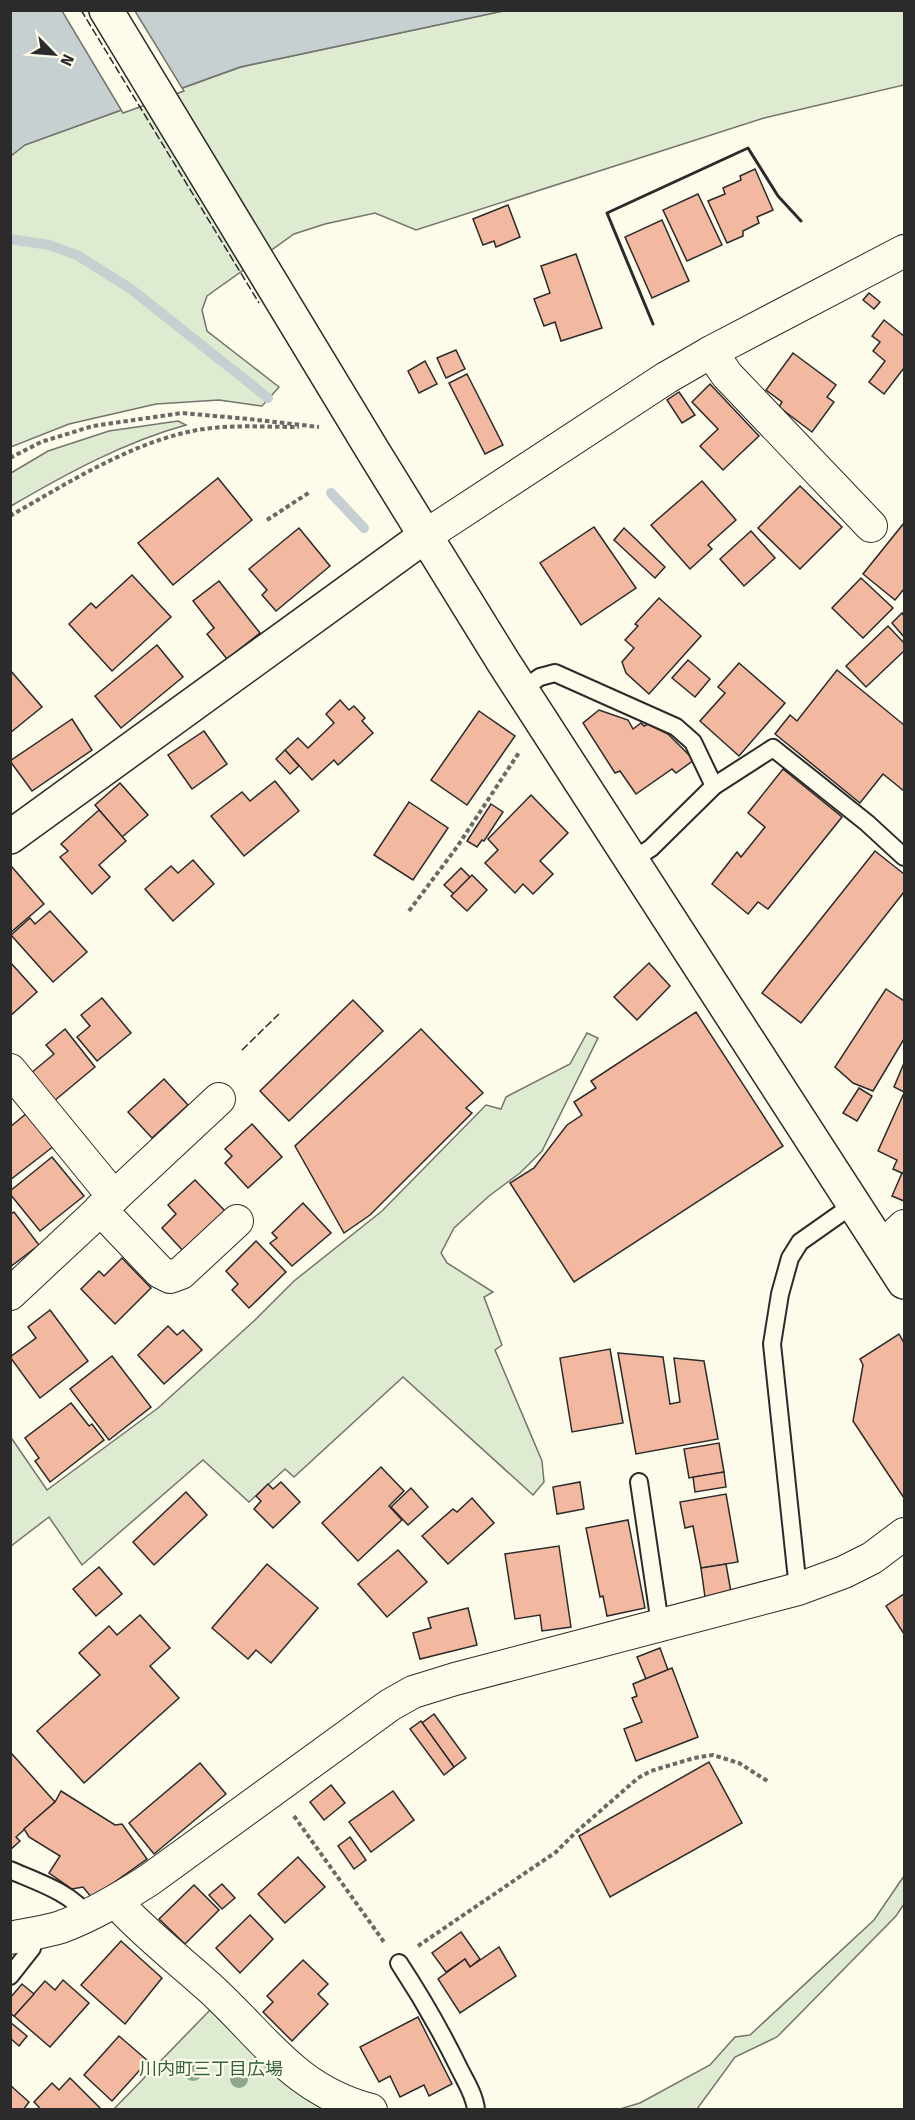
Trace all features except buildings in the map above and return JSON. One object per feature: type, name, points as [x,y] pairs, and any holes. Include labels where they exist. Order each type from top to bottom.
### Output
[{"type":"street","points":[[106,10],[521,690],[854,1204],[893,1237],[904,1282]]},
{"type":"street","points":[[10,837],[425,536],[666,378],[904,250]]},
{"type":"street","points":[[711,352],[727,375],[870,526]]},
{"type":"street","points":[[10,1070],[160,1272],[171,1277],[181,1273],[237,1221]]},
{"type":"street","points":[[10,1294],[219,1099]]},
{"type":"street","points":[[23,1935],[59,1928],[116,1902],[390,1705],[413,1692],[454,1679],[798,1589],[854,1568],[872,1558],[904,1534]]},
{"type":"street","points":[[116,1902],[134,1922],[212,1989],[285,2065],[307,2082],[331,2096],[371,2109]]},
{"type":"lane","points":[[521,690],[540,677],[555,673],[676,727],[693,742],[714,786]]},
{"type":"lane","points":[[631,861],[651,848],[714,786],[769,749],[777,749],[904,856]]},
{"type":"lane","points":[[798,1589],[772,1344],[780,1294],[790,1258],[800,1242],[854,1204]]},
{"type":"lane","points":[[639,1482],[660,1624]]},
{"type":"lane","points":[[10,1870],[70,1898],[81,1906],[87,1916]]},
{"type":"lane","points":[[10,1976],[32,1948],[23,1935]]},
{"type":"lane","points":[[399,1964],[441,2032],[472,2095],[476,2109]]},
{"type":"path","points":[[10,458],[41,442],[93,426],[182,413],[249,418],[318,428]]},
{"type":"path","points":[[10,516],[61,485],[109,462],[181,434],[211,428],[318,428],[356,423]]},
{"type":"path","points":[[267,519],[310,492]]},
{"type":"path","points":[[409,911],[457,847],[524,746]]},
{"type":"path","points":[[274,1789],[399,1964],[407,1953],[556,1852],[638,1778],[651,1771],[712,1755],[739,1762],[769,1782]]},
{"type":"green space","points":[[503,11],[904,11],[904,85],[764,118],[416,230],[375,213],[325,224],[294,234],[207,296],[202,310],[207,331],[279,387],[262,406],[219,400],[156,404],[69,424],[11,447],[10,156],[24,145],[241,67]]},
{"type":"green space","points":[[178,421],[186,425],[118,450],[11,506],[11,473],[48,451],[109,431]]},
{"type":"green space","points":[[587,1033],[598,1038],[542,1151],[520,1173],[489,1196],[454,1228],[441,1253],[447,1263],[493,1292],[484,1297],[502,1345],[495,1350],[542,1461],[544,1482],[533,1495],[403,1377],[294,1477],[285,1469],[249,1502],[203,1460],[82,1565],[49,1517],[11,1546],[10,1436],[47,1490],[158,1408],[255,1320],[294,1281],[382,1211],[486,1105],[501,1109],[506,1097],[570,1064]]},
{"type":"green space","points":[[904,1876],[904,1904],[896,1916],[777,2037],[735,2057],[697,2109],[620,2109],[640,2103],[710,2065],[735,2037],[750,2035],[874,1920]]},
{"type":"green space","name":"川内町三丁目広場","points":[[210,2010],[287,2085],[326,2110],[113,2110]]},
{"type":"shaded area","points":[[11,11],[503,11],[240,67],[25,145],[11,156]]},
{"type":"pier","points":[[62,11],[135,11],[184,91],[123,113]]},
{"type":"waterway","points":[[10,239],[49,245],[77,255],[131,289],[268,398]]},
{"type":"waterway","points":[[331,493],[364,528]]},
{"type":"fence","points":[[81,10],[259,303]]},
{"type":"fence","points":[[242,1050],[279,1014]]},
{"type":"wall","points":[[653,324],[607,213],[748,148],[778,196],[801,221]]}]
